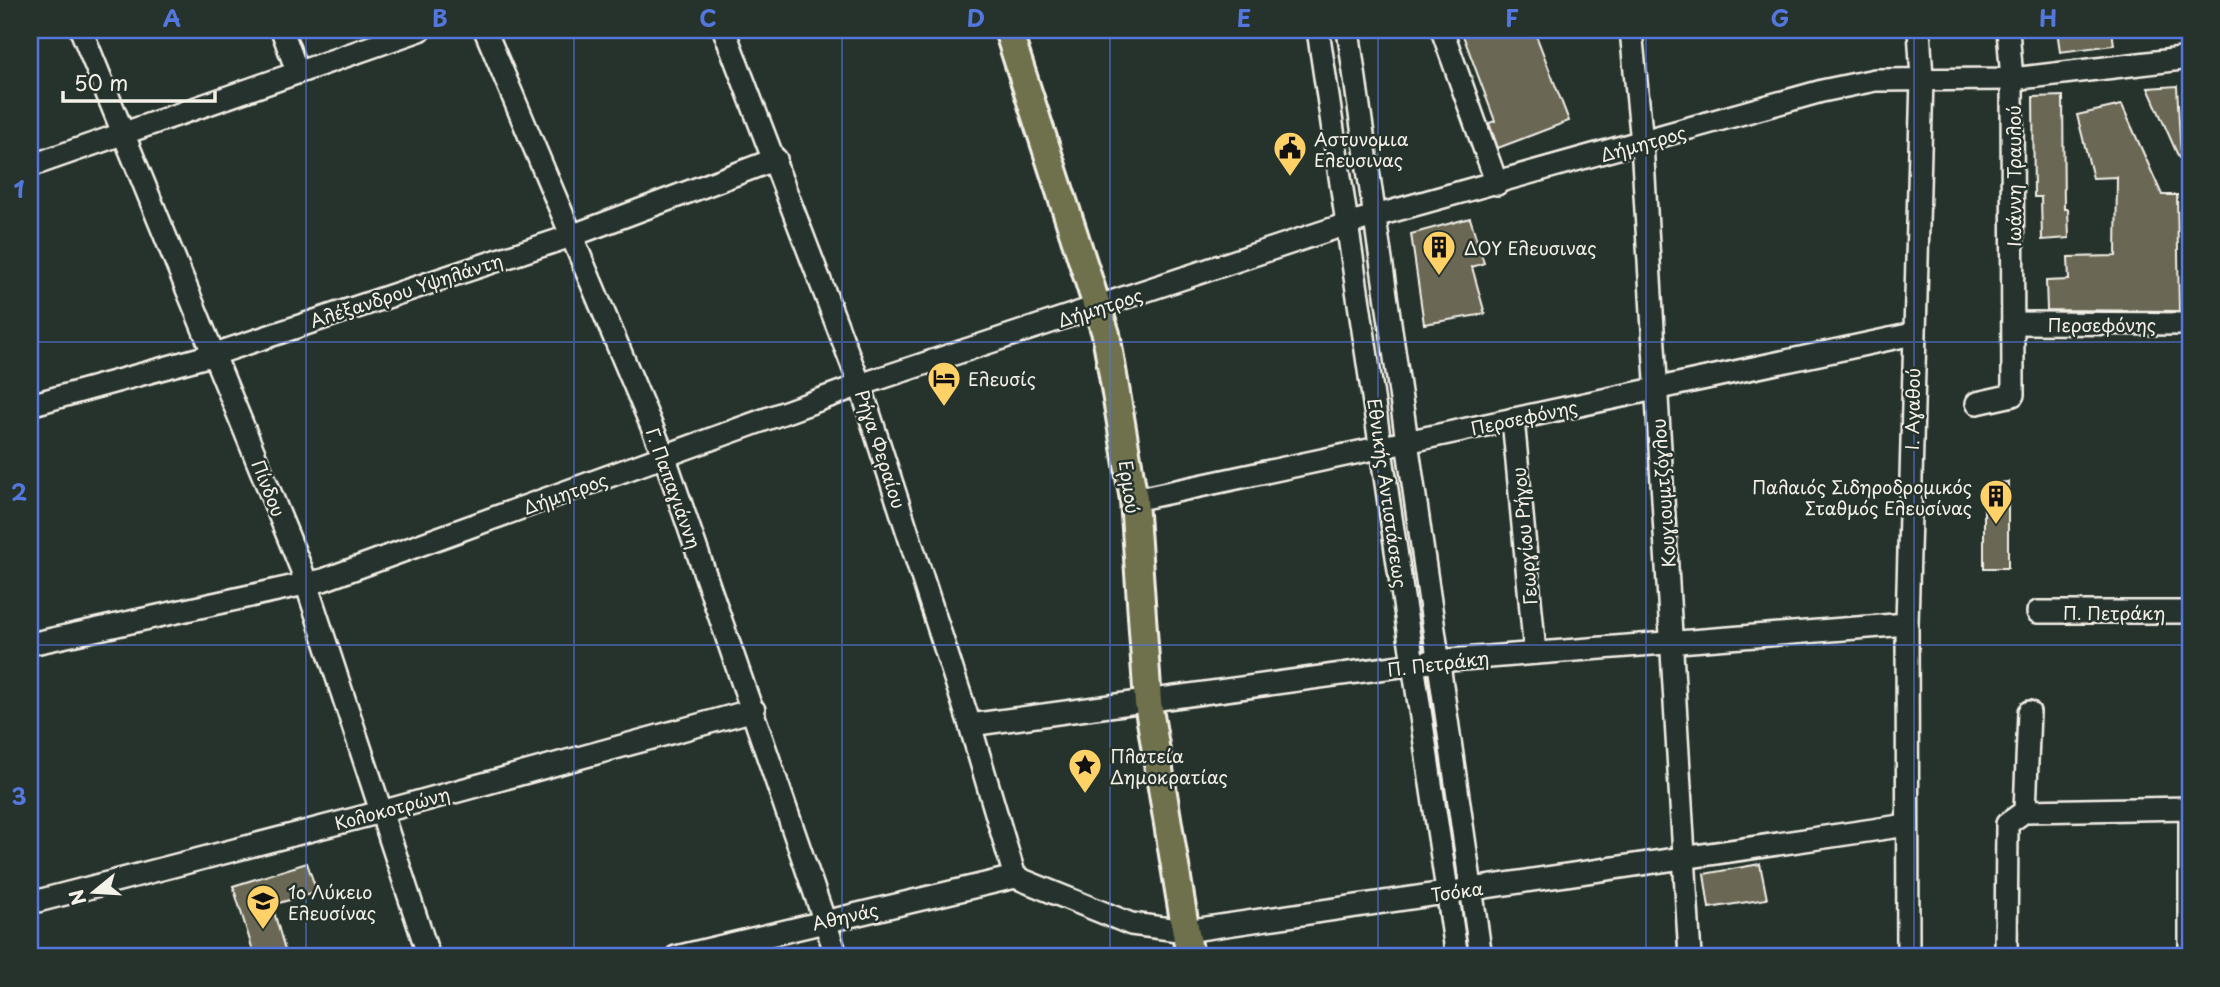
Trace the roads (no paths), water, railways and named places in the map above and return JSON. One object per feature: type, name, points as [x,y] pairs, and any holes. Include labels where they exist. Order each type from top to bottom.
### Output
[{"type":"main road","name":"Ερμού","points":[[1008,30],[1106,334],[1134,500],[1148,703],[1188,944]]},
{"type":"street","name":"Πίνδου","points":[[81,30],[307,585],[429,957]]},
{"type":"street","points":[[282,30],[297,71]]},
{"type":"street","points":[[30,166],[420,30]]},
{"type":"street","name":"Γ. Παπαγιάννη","points":[[485,30],[664,458],[754,710],[837,957]]},
{"type":"street","name":"Ρήγα Φεραίου","points":[[724,30],[776,159],[860,386],[970,725],[1015,877]]},
{"type":"street","name":"Εθνικής Αντιστάσεως","points":[[1318,30],[1350,223],[1457,957]]},
{"type":"street","name":"Εθνικής Αντιστάσεως","points":[[1348,30],[1481,957]]},
{"type":"street","points":[[1441,30],[1497,184]]},
{"type":"street","name":"Κουγιουμτζόγλου","points":[[1631,30],[1642,144],[1690,957]]},
{"type":"street","name":"Ι. Αγαθού","points":[[1908,957],[1908,624],[1913,334],[1922,78],[1919,30]]},
{"type":"street","name":"Ιωάννη Τραυλού","points":[[1978,403],[2013,395],[2012,79],[2008,30]]},
{"type":"street","name":"Δήμητρος","points":[[30,644],[307,585],[860,386],[1350,223],[1642,144],[1822,91],[1875,80],[2012,79],[2190,58]]},
{"type":"street","name":"Αλέξανδρου Υψηλάντη","points":[[30,405],[215,354],[571,236],[776,159]]},
{"type":"street","name":"Περσεφόνης","points":[[2014,323],[2190,324]]},
{"type":"street","name":"Περσεφόνης","points":[[1134,500],[1913,334]]},
{"type":"street","name":"Γεωργίου Ρήγου","points":[[1513,419],[1535,653]]},
{"type":"street","name":"Π. Πετράκη","points":[[2038,612],[2190,612]]},
{"type":"street","name":"Π. Πετράκη","points":[[970,725],[1148,703],[1437,661],[1908,624]]},
{"type":"street","name":"Κολοκοτρώνη","points":[[30,903],[381,812],[754,710]]},
{"type":"street","points":[[2025,811],[2028,712]]},
{"type":"street","points":[[2006,957],[2007,824],[2025,811],[2190,807],[2190,957]]},
{"type":"street","name":"Τσόκα","points":[[1015,877],[1188,944],[1449,892],[1685,860],[1907,825]]},
{"type":"street","name":"Αθηνάς","points":[[676,957],[1015,877]]},
{"type":"place","name":"Αστυνομια Ελευσινας","points":[[1290,178]]},
{"type":"place","name":"ΔΟΥ Ελευσινας","points":[[1439,277]]},
{"type":"place","name":"Ελευσίς","points":[[944,408]]},
{"type":"place","name":"Παλαιός Σιδηροδρομικός Σταθμός Ελευσίνας","points":[[1996,526]]},
{"type":"place","name":"Πλατεία Δημοκρατίας","points":[[1085,795]]},
{"type":"place","name":"1ο Λύκειο Ελευσίνας","points":[[263,931]]}]
